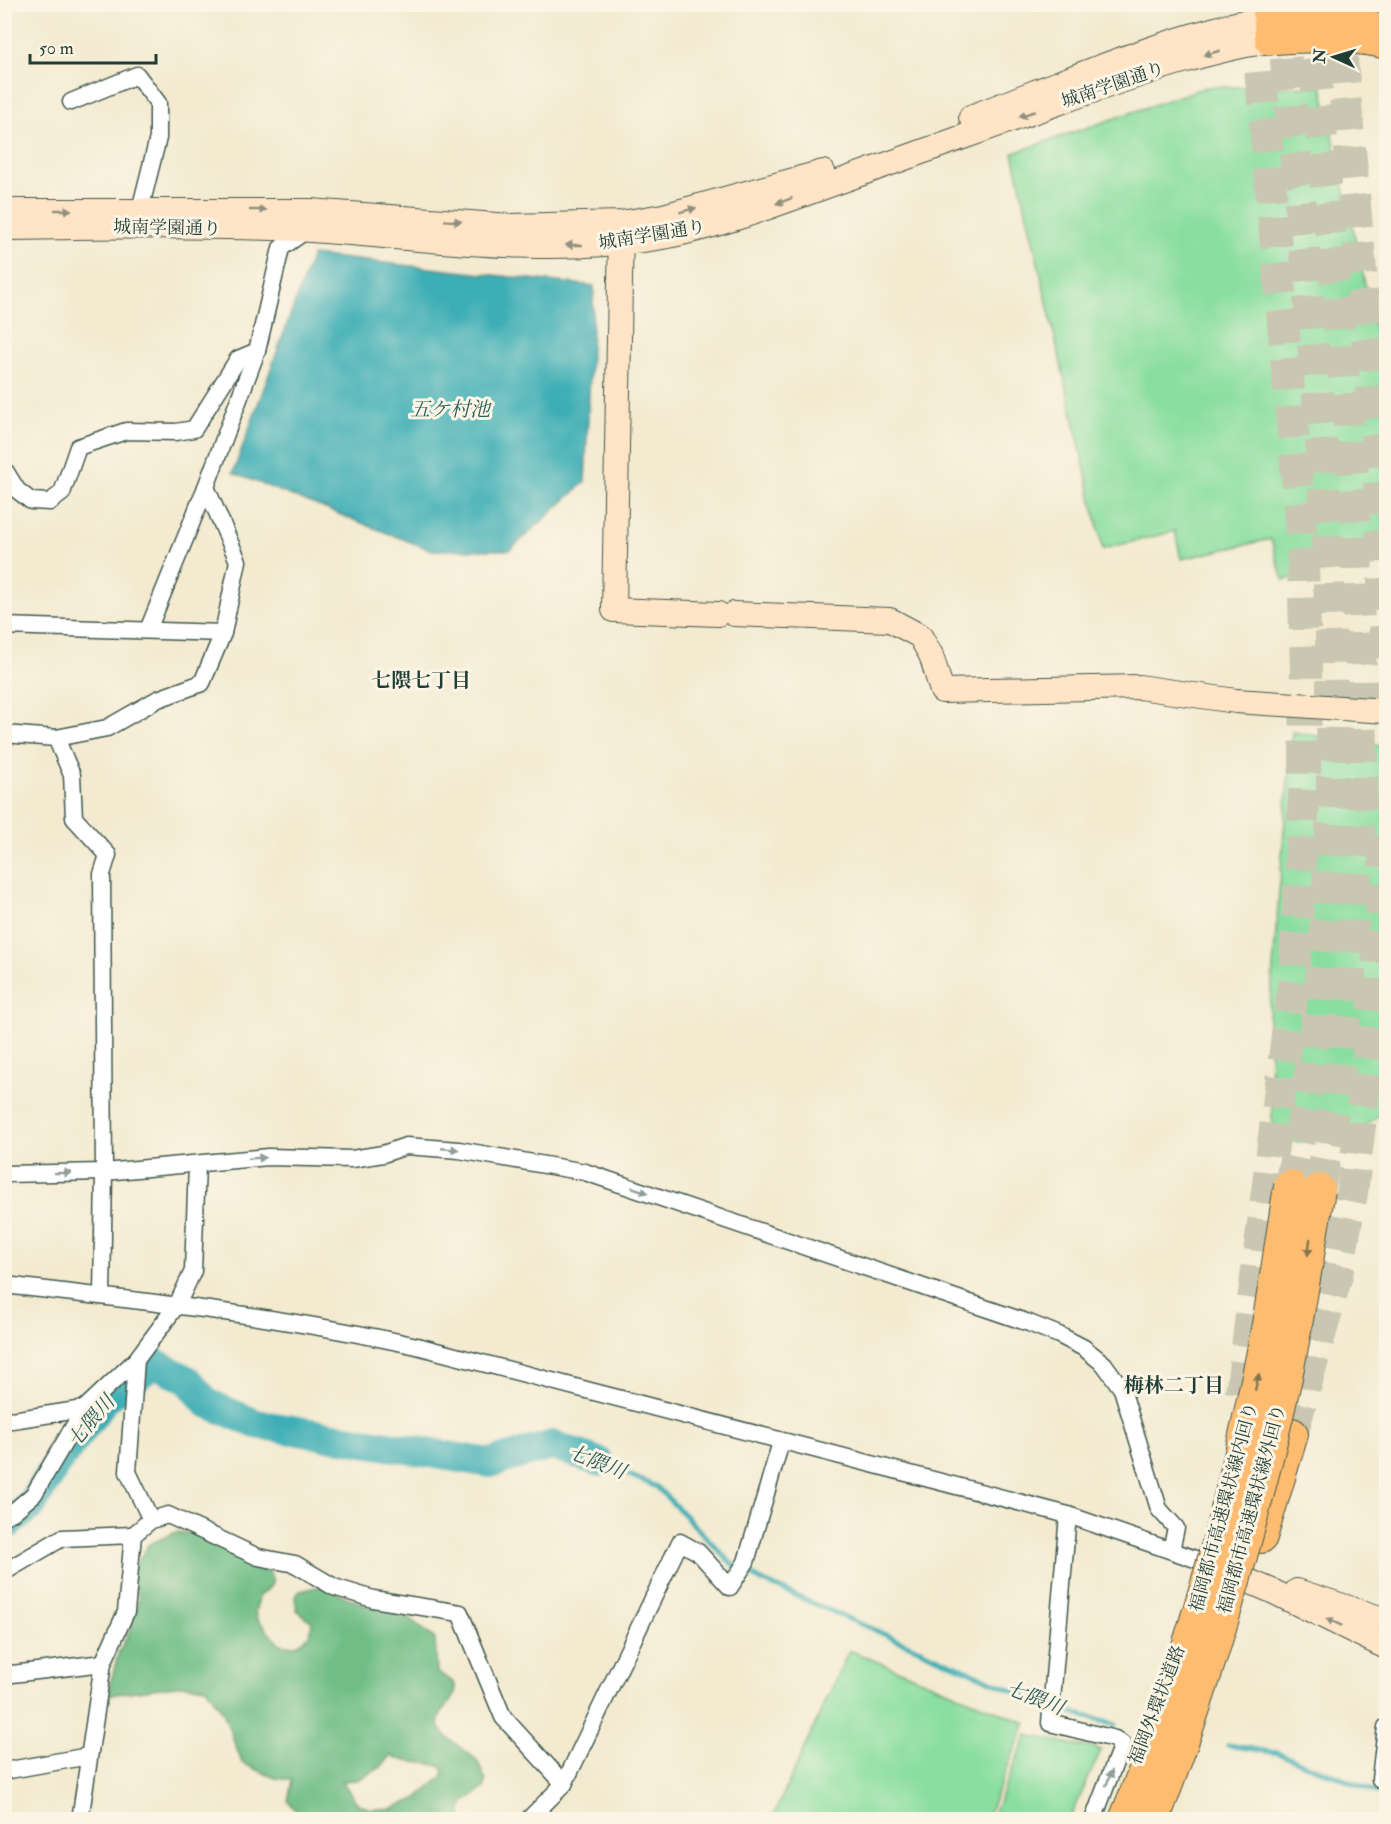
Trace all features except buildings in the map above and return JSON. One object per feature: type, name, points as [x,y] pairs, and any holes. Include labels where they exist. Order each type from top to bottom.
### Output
[{"type":"highway","name":"福岡都市高速環状線内回り","points":[[1125,1820],[1200,1605],[1238,1463],[1304,1188]]},
{"type":"highway","name":"福岡都市高速環状線外回り","points":[[1153,1820],[1193,1712],[1226,1612],[1286,1376],[1304,1188]]},
{"type":"highway","name":"福岡外環状道路","points":[[1110,1820],[1179,1655],[1239,1413]]},
{"type":"highway","points":[[1162,1820],[1248,1581],[1292,1434]]},
{"type":"highway","points":[[1110,1820],[1200,1605]]},
{"type":"main road","points":[[1267,21],[1333,19],[1386,26]]},
{"type":"main road","points":[[1267,21],[1305,38],[1341,38],[1386,45]]},
{"type":"street","name":"城南学園通り","points":[[4,211],[310,211],[668,236],[744,216],[1104,87],[1219,50],[1267,21]]},
{"type":"street","points":[[71,102],[137,75],[159,103],[158,138],[140,210]]},
{"type":"street","name":"城南学園通り","points":[[4,228],[140,226],[307,230],[509,246],[589,245],[621,233]]},
{"type":"street","points":[[148,630],[206,487],[257,351],[281,248],[307,230]]},
{"type":"street","points":[[621,233],[614,610],[890,620],[920,636],[931,655],[942,691],[1139,687],[1236,701],[1386,711]]},
{"type":"street","points":[[4,470],[17,490],[32,501],[50,502],[63,493],[78,447],[126,431],[176,432],[194,429],[238,359],[257,351]]},
{"type":"street","points":[[4,734],[56,738],[107,728],[158,699],[202,683],[223,633],[238,561],[206,487]]},
{"type":"street","points":[[4,626],[223,633]]},
{"type":"street","points":[[56,738],[72,775],[74,818],[108,855],[102,874],[104,1172],[102,1296]]},
{"type":"street","points":[[4,1174],[104,1172],[268,1157],[352,1159],[383,1154],[406,1146],[459,1150],[585,1172],[1039,1327],[1084,1348],[1104,1364],[1122,1389],[1159,1509],[1176,1528],[1171,1550]]},
{"type":"street","points":[[4,1516],[13,1512],[34,1494],[84,1409],[136,1360],[177,1305],[193,1271],[197,1165]]},
{"type":"street","points":[[4,1285],[177,1305],[342,1330],[417,1346],[1068,1515],[1171,1550],[1248,1581],[1386,1647]]},
{"type":"street","points":[[136,1360],[128,1472],[151,1520]]},
{"type":"street","points":[[4,1418],[12,1420],[84,1409]]},
{"type":"street","points":[[528,1820],[564,1784],[680,1542],[698,1552],[730,1587],[746,1562],[781,1442]]},
{"type":"street","points":[[4,1572],[62,1538],[133,1535],[151,1520],[168,1515],[258,1557],[295,1564],[334,1587],[373,1599],[460,1613],[503,1717],[564,1784]]},
{"type":"street","points":[[1068,1515],[1050,1723],[1115,1739],[1122,1744],[1093,1820]]},
{"type":"street","points":[[80,1820],[103,1663],[126,1612],[133,1535]]},
{"type":"street","points":[[1248,1581],[1300,1592],[1386,1620]]},
{"type":"street","points":[[4,1675],[103,1663]]},
{"type":"street","points":[[1386,1727],[1380,1779],[1386,1781]]},
{"type":"street","points":[[4,1771],[89,1756]]},
{"type":"green space","points":[[1322,86],[1386,381],[1386,558],[1283,580],[1271,539],[1181,559],[1175,531],[1103,549],[1013,153],[1206,87]]},
{"type":"green space","points":[[1292,732],[1386,747],[1386,1109],[1353,1137],[1273,1144],[1269,1018]]},
{"type":"green space","points":[[176,1532],[197,1534],[267,1568],[272,1576],[272,1583],[260,1595],[255,1612],[257,1619],[280,1644],[294,1646],[310,1634],[312,1622],[297,1610],[295,1597],[300,1591],[321,1586],[365,1605],[409,1618],[435,1639],[437,1673],[455,1685],[455,1692],[439,1718],[439,1724],[449,1739],[476,1760],[486,1782],[484,1788],[463,1803],[461,1812],[464,1819],[319,1819],[298,1813],[288,1801],[292,1780],[275,1778],[242,1763],[223,1712],[206,1687],[183,1685],[107,1695],[119,1651],[128,1635],[139,1599],[130,1573],[149,1544]],"holes":[[[391,1755],[437,1765],[443,1768],[443,1776],[416,1799],[390,1809],[369,1809],[357,1803],[342,1781],[357,1780],[380,1768]]]},
{"type":"green space","points":[[849,1650],[1026,1723],[986,1819],[772,1819]]},
{"type":"green space","points":[[1027,1735],[1101,1750],[1070,1819],[991,1819]]},
{"type":"water","name":"五ケ村池","points":[[312,255],[594,286],[585,482],[510,550],[431,550],[233,473]]},
{"type":"waterway","name":"七隈川","points":[[4,1527],[31,1506],[55,1466],[105,1399],[155,1363],[189,1381],[207,1403],[256,1424],[490,1463],[553,1445],[599,1462]]},
{"type":"waterway","name":"七隈川","points":[[599,1462],[657,1487],[732,1564],[762,1581],[1044,1704],[1115,1725]]},
{"type":"waterway","name":"七隈川","points":[[1228,1745],[1277,1753],[1386,1796]]},
{"type":"tunnel","points":[[1337,4],[1379,473],[1386,662]]},
{"type":"tunnel","points":[[1281,10],[1317,394],[1324,490],[1332,683],[1330,857],[1325,934],[1318,1011],[1306,1099],[1290,1186]]},
{"type":"tunnel","points":[[1310,11],[1353,474],[1361,673],[1362,783],[1349,987],[1336,1095],[1319,1190]]},
{"type":"tunnel","points":[[1241,1394],[1294,981],[1305,779],[1306,669],[1303,561],[1255,13]]},
{"type":"tunnel","points":[[1292,1434],[1337,1275],[1352,1193],[1376,989],[1386,835]]},
{"type":"district","name":"七隈七丁目","points":[[421,680]]},
{"type":"district","name":"梅林二丁目","points":[[1174,1385]]}]
